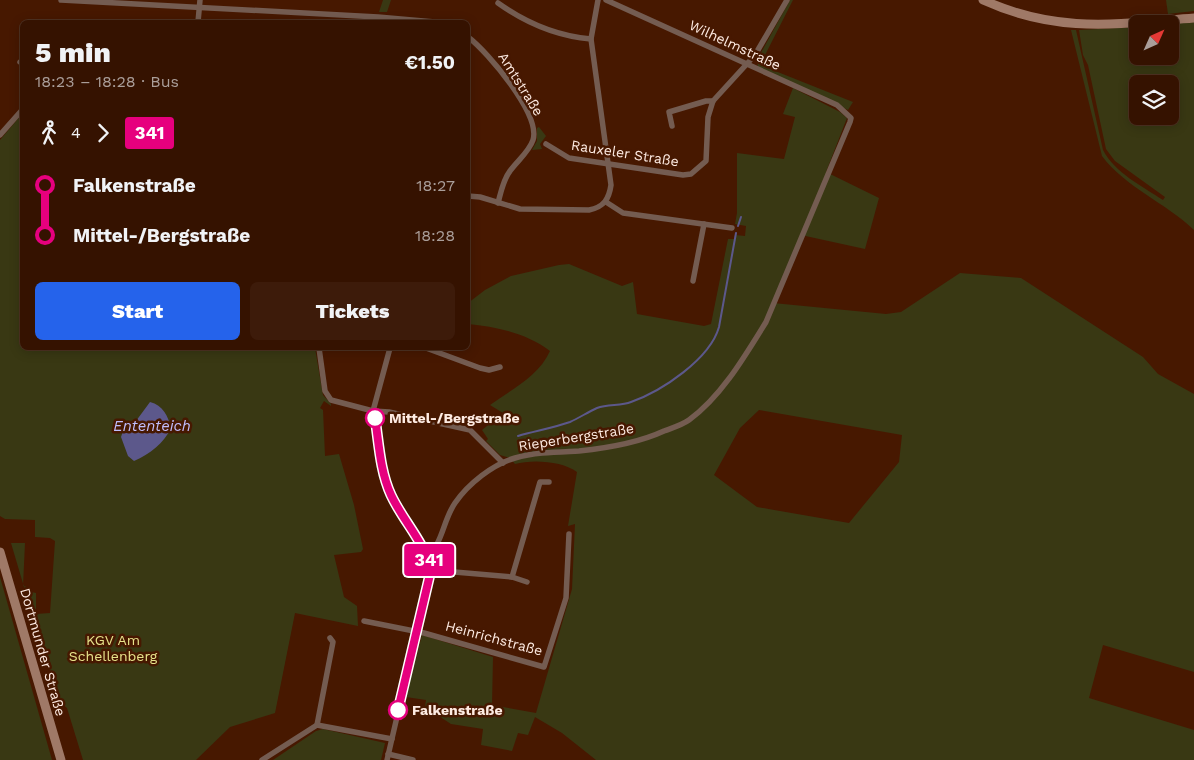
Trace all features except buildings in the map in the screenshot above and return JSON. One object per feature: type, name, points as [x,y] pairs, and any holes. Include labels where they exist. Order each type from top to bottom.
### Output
[{"type":"main road","points":[[983,0],[1050,21],[1082,24],[1112,25],[1194,18]]},
{"type":"main road","name":"Dortmunder Straße","points":[[0,552],[60,760]]},
{"type":"street","points":[[63,0],[137,2],[199,8],[412,20]]},
{"type":"street","points":[[198,20],[200,0]]},
{"type":"street","points":[[470,196],[480,197],[520,210],[589,210],[598,209],[606,202],[611,185],[591,39],[598,0]]},
{"type":"street","name":"Wilhelmstraße","points":[[606,0],[837,105],[851,118]]},
{"type":"street","points":[[672,126],[670,112],[706,101],[713,101],[747,64],[761,47],[787,0]]},
{"type":"street","points":[[498,3],[522,19],[546,30],[591,39]]},
{"type":"street","name":"Amtstraße","points":[[470,39],[488,54],[497,66],[534,126],[532,143],[505,179],[498,203]]},
{"type":"street","name":"Rauxeler Straße","points":[[546,144],[569,158],[682,175],[691,174],[706,161],[708,117],[713,101]]},
{"type":"street","points":[[0,135],[20,112]]},
{"type":"street","name":"Rieperbergstraße","points":[[426,551],[437,544],[444,522],[457,500],[479,479],[503,463],[515,458],[546,453],[582,451],[628,443],[654,436],[687,422],[703,408],[725,382],[766,322],[851,118]]},
{"type":"street","points":[[606,202],[623,213],[732,228]]},
{"type":"street","points":[[693,281],[704,224]]},
{"type":"street","points":[[319,350],[328,397],[334,401],[373,411],[389,412],[470,430],[503,463]]},
{"type":"street","points":[[389,350],[373,411],[386,482],[392,497],[426,551],[431,570],[387,757],[413,760]]},
{"type":"street","points":[[431,350],[480,368],[489,370],[500,367]]},
{"type":"street","points":[[512,577],[540,482],[549,482]]},
{"type":"street","name":"Heinrichstraße","points":[[364,621],[424,633],[544,667],[566,598],[569,534]]},
{"type":"street","points":[[431,570],[512,577],[527,582]]},
{"type":"street","points":[[317,725],[332,642],[330,638]]},
{"type":"street","points":[[262,760],[317,725],[392,739]]},
{"type":"green space","points":[[383,0],[391,0],[387,12],[379,12]]},
{"type":"green space","points":[[790,0],[793,0],[760,65],[853,102],[848,110],[758,67],[757,60]]},
{"type":"green space","points":[[1166,0],[1194,0],[1194,11],[1168,14]]},
{"type":"green space","points":[[1194,22],[1194,230],[1171,211],[1122,177],[1102,156],[1071,30],[1076,30],[1103,150],[1114,166],[1163,200],[1165,197],[1115,161],[1106,149],[1088,65],[1083,55],[1079,30],[1129,27],[1129,65],[1179,65],[1179,23]]},
{"type":"green space","points":[[793,88],[840,112],[847,118],[826,172],[879,198],[865,249],[801,235],[773,303],[886,314],[901,312],[960,273],[1021,278],[1143,357],[1158,374],[1194,394],[1194,672],[1103,645],[1089,698],[1194,730],[1194,760],[596,760],[562,733],[535,717],[528,735],[518,733],[512,751],[481,745],[483,729],[451,724],[425,707],[426,700],[406,697],[422,635],[493,657],[492,705],[536,713],[572,589],[575,524],[568,526],[577,472],[556,463],[522,462],[515,464],[510,458],[500,455],[486,441],[488,439],[482,430],[503,413],[490,405],[532,375],[550,351],[521,335],[470,324],[470,301],[485,290],[511,276],[569,264],[622,286],[633,282],[637,314],[704,326],[711,324],[728,239],[734,239],[735,235],[745,236],[746,226],[735,224],[737,213],[737,153],[784,159],[795,117],[783,114]],"holes":[[[759,410],[902,435],[899,462],[849,523],[757,507],[714,475],[740,428]]]},
{"type":"green space","name":"KGV Am Schellenberg","points":[[20,116],[20,350],[315,350],[323,395],[331,404],[331,406],[324,401],[320,408],[323,410],[325,456],[339,454],[354,505],[363,549],[361,552],[334,555],[344,597],[357,606],[358,626],[295,613],[275,713],[230,727],[196,760],[83,760],[67,708],[60,702],[45,655],[46,650],[43,651],[24,586],[27,587],[27,591],[36,593],[36,614],[50,613],[55,541],[50,538],[35,537],[35,520],[5,519],[0,516],[0,140]]},
{"type":"green space","points":[[539,127],[546,136],[540,144],[542,149],[532,150],[537,141],[537,128]]},
{"type":"green space","points":[[11,543],[25,543],[23,584]]},
{"type":"green space","points":[[0,577],[52,760],[0,760]]},
{"type":"green space","points":[[323,729],[385,743],[381,760],[273,760],[316,731]]},
{"type":"water","name":"Ententeich","points":[[150,402],[155,403],[164,412],[171,428],[156,448],[134,461],[128,456],[121,437],[123,431],[136,421]]},
{"type":"waterway","points":[[738,226],[741,217]]},
{"type":"waterway","points":[[518,436],[570,422],[597,408],[627,403],[643,397],[670,382],[695,362],[706,351],[719,327],[736,233]]},
{"type":"bus line","name":"341","points":[[375,418],[382,469],[386,482],[392,497],[426,551],[431,570],[398,710]]},
{"type":"place","name":"Mittel-/Bergstraße","points":[[375,418]]},
{"type":"place","name":"Falkenstraße","points":[[398,710]]}]
